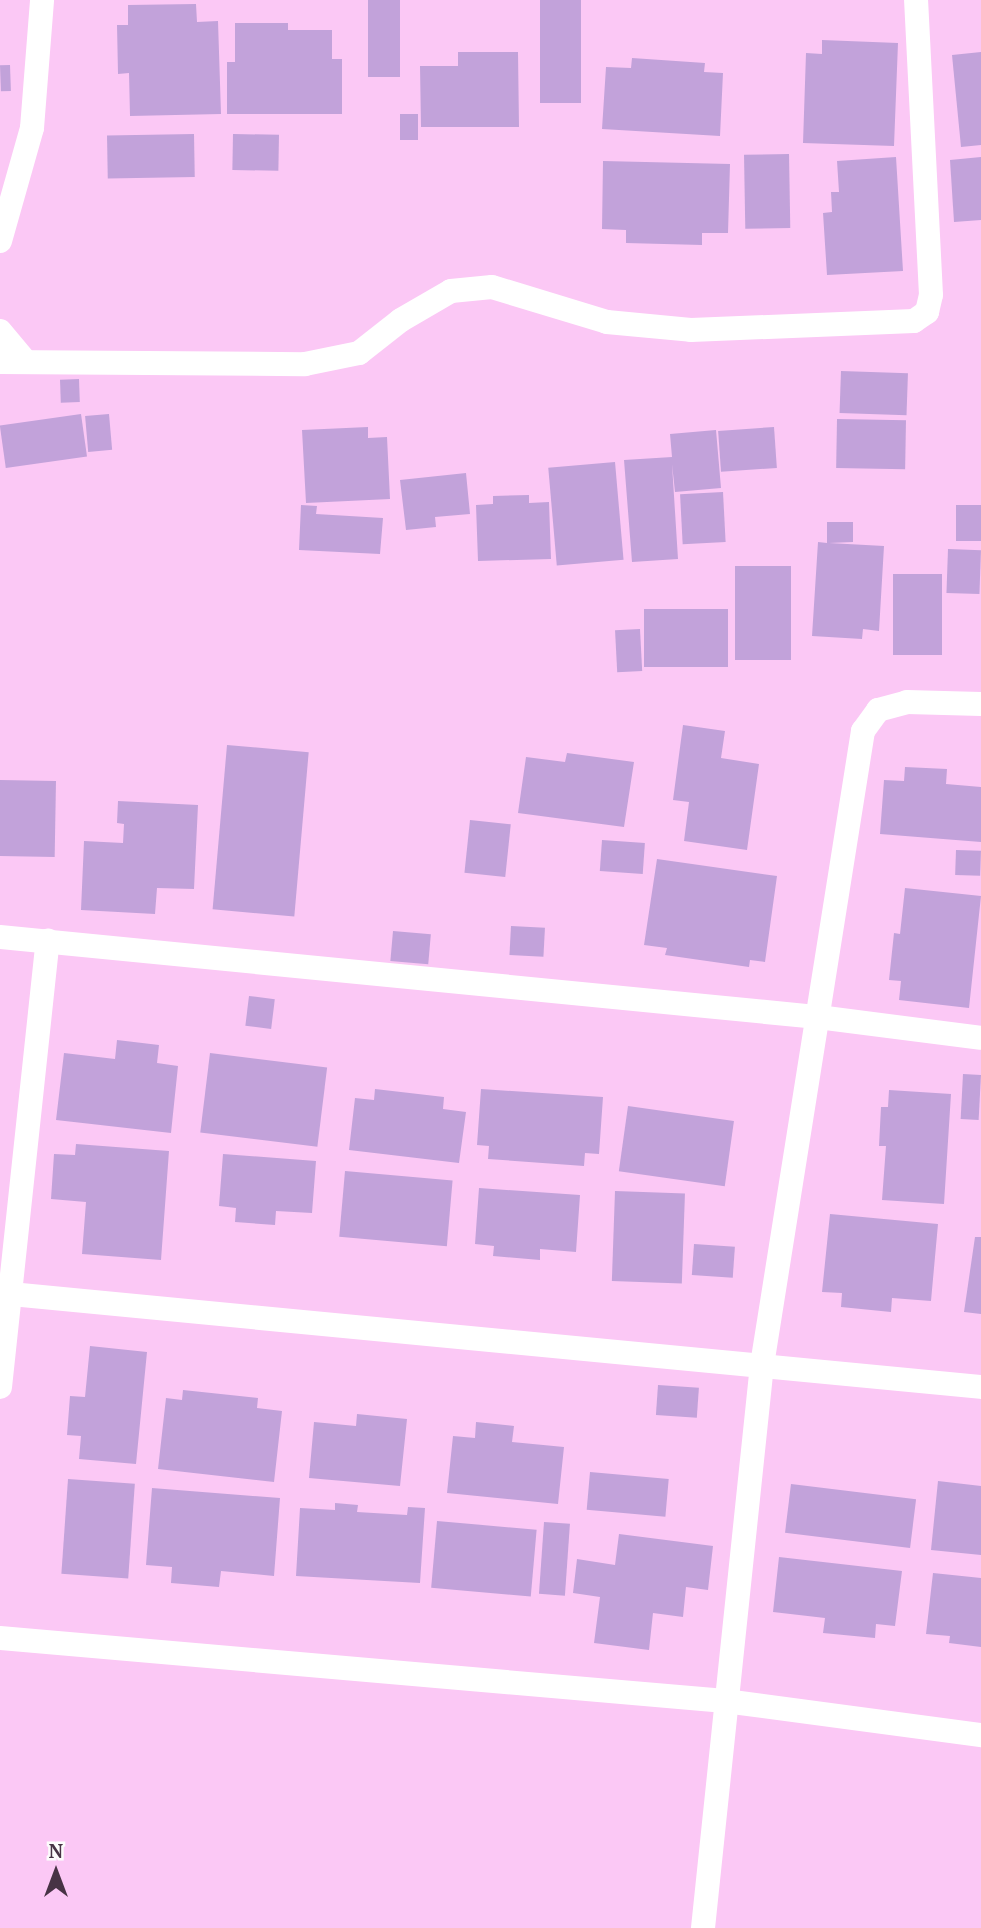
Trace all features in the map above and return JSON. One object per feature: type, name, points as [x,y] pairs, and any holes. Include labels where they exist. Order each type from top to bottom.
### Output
[{"type":"street","points":[[0,241],[32,128],[42,0]]},
{"type":"street","points":[[0,362],[305,364],[359,352],[401,320],[451,291],[492,287],[607,322],[691,330],[914,321],[927,312],[931,295],[916,0]]},
{"type":"street","points":[[0,331],[26,362]]},
{"type":"street","points":[[703,1928],[762,1366],[863,731],[878,710],[907,702],[981,704]]},
{"type":"street","points":[[0,937],[818,1017],[981,1038]]},
{"type":"street","points":[[0,1387],[4,1294],[48,941]]},
{"type":"street","points":[[4,1294],[981,1387]]},
{"type":"street","points":[[0,1638],[725,1701],[981,1735]]},
{"type":"building","points":[[368,0],[400,0],[400,77],[368,77]]},
{"type":"building","points":[[540,0],[581,0],[581,103],[540,103]]},
{"type":"building","points":[[196,4],[197,22],[218,21],[221,114],[130,116],[129,73],[118,74],[117,25],[128,25],[128,5]]},
{"type":"building","points":[[235,23],[288,23],[288,30],[332,30],[332,59],[342,59],[342,114],[227,114],[227,62],[235,62]]},
{"type":"building","points":[[822,40],[898,43],[894,146],[803,143],[806,53],[822,54]]},
{"type":"building","points":[[458,52],[518,52],[519,127],[421,127],[420,66],[458,66]]},
{"type":"building","points":[[981,52],[981,145],[961,147],[952,55]]},
{"type":"building","points":[[632,58],[705,63],[704,72],[723,73],[720,136],[602,129],[606,67],[631,68]]},
{"type":"building","points":[[0,65],[10,65],[11,91],[1,91]]},
{"type":"building","points":[[400,114],[418,114],[418,140],[400,140]]},
{"type":"building","points":[[194,134],[195,177],[108,179],[107,136]]},
{"type":"building","points":[[233,134],[279,135],[278,171],[232,170]]},
{"type":"building","points":[[789,154],[790,228],[745,229],[744,155]]},
{"type":"building","points":[[896,157],[903,271],[827,275],[823,213],[832,212],[831,192],[839,192],[837,161]]},
{"type":"building","points":[[981,157],[981,220],[954,222],[950,160]]},
{"type":"building","points":[[603,161],[730,164],[728,233],[702,233],[702,245],[626,243],[626,230],[602,229]]},
{"type":"building","points":[[841,371],[908,373],[906,415],[840,413]]},
{"type":"building","points":[[79,379],[80,402],[61,403],[60,380]]},
{"type":"building","points":[[81,414],[87,457],[6,468],[0,425]]},
{"type":"building","points":[[109,414],[112,450],[88,452],[85,416]]},
{"type":"building","points":[[837,419],[906,420],[905,469],[836,468]]},
{"type":"building","points":[[368,427],[368,438],[387,437],[390,499],[306,503],[302,430]]},
{"type":"building","points":[[774,427],[777,468],[721,472],[718,431]]},
{"type":"building","points":[[716,430],[721,488],[675,492],[672,464],[678,559],[632,562],[624,460],[672,457],[670,434]]},
{"type":"building","points":[[615,462],[624,560],[557,565],[548,468]]},
{"type":"building","points":[[466,473],[470,514],[435,517],[436,527],[406,530],[400,480]]},
{"type":"building","points":[[723,492],[726,542],[683,544],[680,494]]},
{"type":"building","points":[[529,495],[529,503],[549,502],[551,559],[478,561],[476,505],[493,504],[493,496]]},
{"type":"building","points":[[301,505],[317,506],[316,514],[383,518],[380,554],[299,550]]},
{"type":"building","points":[[956,505],[981,505],[981,541],[956,541]]},
{"type":"building","points":[[827,522],[853,522],[853,542],[829,543],[884,546],[879,631],[863,629],[862,639],[812,636],[818,542],[827,543]]},
{"type":"building","points":[[948,549],[981,550],[979,594],[946,593]]},
{"type":"building","points":[[735,566],[791,566],[791,660],[735,660]]},
{"type":"building","points":[[893,574],[942,574],[942,655],[893,655]]},
{"type":"building","points":[[644,609],[728,609],[728,667],[644,667]]},
{"type":"building","points":[[640,629],[642,671],[617,672],[615,630]]},
{"type":"building","points":[[683,725],[725,731],[721,758],[759,764],[747,850],[684,841],[689,802],[673,800]]},
{"type":"building","points":[[227,745],[309,752],[294,917],[213,909]]},
{"type":"building","points":[[567,753],[634,762],[624,827],[518,813],[526,757],[565,762]]},
{"type":"building","points":[[905,767],[947,769],[946,784],[981,787],[981,842],[880,834],[884,780],[904,781]]},
{"type":"building","points":[[0,780],[56,781],[55,857],[0,856]]},
{"type":"building","points":[[118,801],[198,805],[194,889],[157,888],[155,914],[81,910],[84,841],[123,843],[124,824],[117,823]]},
{"type":"building","points":[[470,820],[511,824],[505,877],[464,873]]},
{"type":"building","points":[[602,840],[645,843],[643,874],[600,871]]},
{"type":"building","points":[[956,850],[981,851],[980,876],[955,875]]},
{"type":"building","points":[[657,859],[777,876],[765,962],[750,960],[749,967],[665,955],[667,948],[644,945]]},
{"type":"building","points":[[905,888],[981,896],[969,1008],[899,1000],[901,981],[889,980],[894,933],[900,934]]},
{"type":"building","points":[[511,926],[545,928],[543,957],[509,955]]},
{"type":"building","points":[[393,931],[431,934],[428,964],[390,961]]},
{"type":"building","points":[[249,996],[275,999],[271,1029],[245,1026]]},
{"type":"building","points":[[117,1040],[159,1045],[157,1063],[178,1066],[171,1133],[56,1120],[64,1053],[115,1059]]},
{"type":"building","points":[[210,1053],[327,1067],[317,1147],[200,1132]]},
{"type":"building","points":[[963,1074],[981,1075],[979,1120],[961,1119]]},
{"type":"building","points":[[375,1089],[444,1097],[443,1109],[466,1112],[459,1163],[349,1150],[355,1098],[374,1100]]},
{"type":"building","points":[[481,1089],[603,1097],[599,1154],[585,1153],[584,1166],[488,1159],[489,1146],[477,1145]]},
{"type":"building","points":[[889,1090],[951,1094],[944,1204],[882,1200],[886,1146],[879,1146],[881,1107],[888,1107]]},
{"type":"building","points":[[628,1106],[734,1121],[725,1186],[619,1171]]},
{"type":"building","points":[[76,1144],[169,1151],[161,1260],[82,1254],[86,1202],[51,1199],[54,1154],[75,1155]]},
{"type":"building","points":[[223,1154],[316,1161],[312,1213],[276,1211],[275,1225],[235,1222],[236,1208],[219,1206]]},
{"type":"building","points":[[345,1171],[453,1180],[447,1246],[339,1237]]},
{"type":"building","points":[[479,1188],[580,1195],[576,1252],[540,1249],[540,1260],[493,1256],[494,1246],[475,1244]]},
{"type":"building","points":[[615,1191],[685,1193],[682,1283],[612,1281]]},
{"type":"building","points":[[830,1214],[938,1224],[931,1301],[892,1298],[891,1312],[841,1307],[842,1293],[822,1292]]},
{"type":"building","points":[[975,1237],[981,1237],[981,1314],[964,1312]]},
{"type":"building","points":[[694,1244],[735,1247],[733,1278],[692,1275]]},
{"type":"building","points":[[90,1346],[147,1352],[136,1464],[79,1459],[81,1436],[67,1435],[70,1396],[85,1397]]},
{"type":"building","points":[[658,1385],[699,1388],[697,1418],[656,1415]]},
{"type":"building","points":[[183,1390],[258,1398],[257,1408],[282,1411],[274,1482],[158,1469],[166,1398],[182,1400]]},
{"type":"building","points":[[357,1414],[407,1419],[400,1486],[309,1478],[314,1422],[356,1426]]},
{"type":"building","points":[[476,1422],[514,1426],[512,1442],[564,1447],[558,1504],[447,1493],[453,1436],[475,1438]]},
{"type":"building","points":[[590,1472],[669,1479],[665,1517],[587,1510]]},
{"type":"building","points":[[68,1479],[135,1484],[128,1578],[61,1574]]},
{"type":"building","points":[[938,1481],[981,1486],[981,1555],[931,1550]]},
{"type":"building","points":[[791,1484],[916,1499],[910,1548],[785,1533]]},
{"type":"building","points":[[152,1488],[280,1498],[274,1576],[221,1571],[219,1587],[171,1583],[172,1567],[146,1565]]},
{"type":"building","points":[[335,1503],[358,1505],[357,1512],[407,1515],[408,1507],[425,1508],[420,1583],[296,1576],[300,1508],[335,1510]]},
{"type":"building","points":[[437,1521],[537,1530],[531,1596],[431,1588]]},
{"type":"building","points":[[544,1522],[570,1524],[565,1596],[539,1594]]},
{"type":"building","points":[[619,1534],[713,1546],[708,1590],[686,1587],[683,1617],[653,1613],[649,1650],[594,1643],[600,1597],[573,1593],[577,1559],[615,1565]]},
{"type":"building","points":[[779,1557],[902,1571],[895,1626],[876,1624],[875,1638],[823,1633],[825,1618],[773,1612]]},
{"type":"building","points":[[933,1573],[981,1578],[981,1647],[949,1643],[950,1636],[926,1634]]}]
